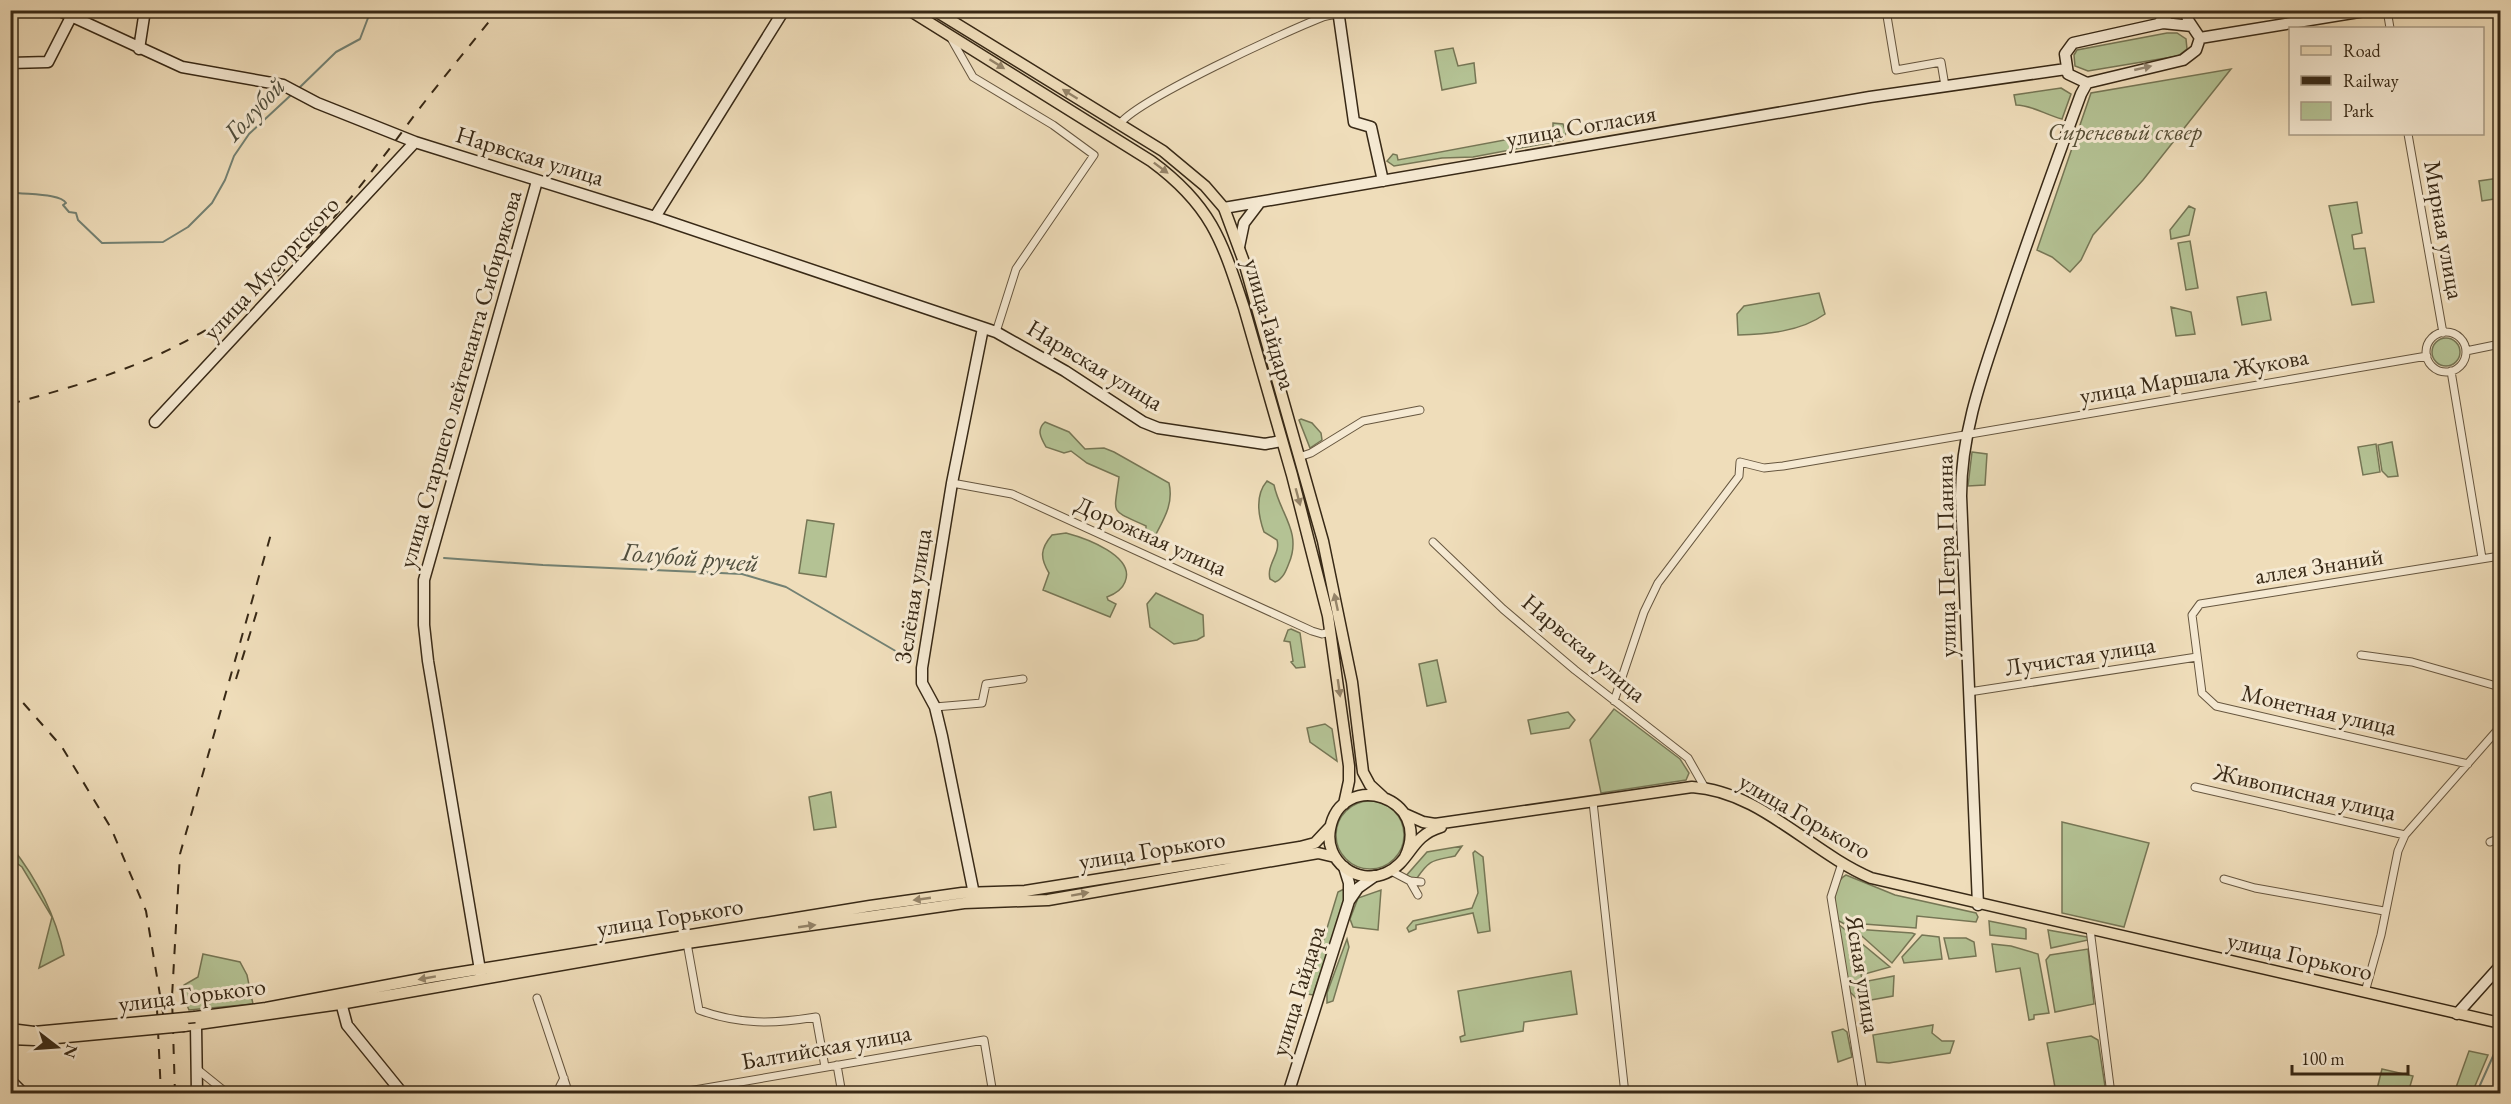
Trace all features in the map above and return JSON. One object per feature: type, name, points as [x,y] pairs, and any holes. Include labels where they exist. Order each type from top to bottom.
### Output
[{"type":"main road","name":"Нарвская улица","points":[[58,10],[182,67],[258,79],[288,88],[415,142],[656,217],[996,332],[1065,371],[1143,422],[1158,428],[1265,444],[1281,441]]},
{"type":"main road","points":[[139,49],[146,10]]},
{"type":"main road","points":[[656,217],[784,10]]},
{"type":"main road","name":"улица Гайдара","points":[[909,10],[1151,161],[1183,187],[1208,218],[1230,262],[1320,584],[1330,632],[1349,766],[1349,781],[1344,804]]},
{"type":"main road","name":"улица Гайдара","points":[[934,10],[1175,159],[1205,186],[1224,208],[1239,247],[1323,541],[1352,682],[1363,772],[1370,785],[1383,797]]},
{"type":"main road","points":[[2158,24],[2172,10]]},
{"type":"main road","points":[[2186,10],[2200,38]]},
{"type":"main road","points":[[2200,38],[2371,10]]},
{"type":"main road","points":[[1338,13],[1354,122],[1371,127],[1383,181]]},
{"type":"main road","points":[[10,63],[48,62],[72,17]]},
{"type":"main road","points":[[2192,26],[2158,24],[2073,43],[2065,54],[2066,69],[2068,74],[2087,83],[2183,60],[2196,50],[2200,38]]},
{"type":"main road","name":"улица Согласия","points":[[1224,208],[1945,86],[2066,69]]},
{"type":"main road","name":"улица Петра Панина","points":[[1978,904],[1961,496],[1967,434],[1974,402],[2010,292],[2080,94],[2087,83]]},
{"type":"main road","name":"улица Мусоргского","points":[[155,422],[415,142]]},
{"type":"main road","name":"улица Старшего лейтенанта Сибирякова","points":[[480,975],[428,661],[424,625],[424,580],[537,181]]},
{"type":"main road","points":[[1239,247],[1244,223],[1260,202]]},
{"type":"main road","points":[[1208,218],[1224,208]]},
{"type":"main road","name":"Зелёная улица","points":[[975,898],[935,707],[924,687],[922,668],[952,483],[983,328]]},
{"type":"main road","name":"улица Горького","points":[[1383,797],[1398,806],[1405,814],[1430,824],[1459,822],[1692,787],[1705,788],[1724,792],[1742,800],[1871,878],[2500,1023]]},
{"type":"main road","points":[[1344,804],[1365,795],[1383,797]]},
{"type":"main road","name":"улица Горького","points":[[480,975],[1300,847],[1316,843],[1330,827],[1344,804]]},
{"type":"main road","points":[[1405,814],[1411,836],[1405,857]]},
{"type":"main road","name":"улица Горького","points":[[1375,876],[1391,871],[1425,833],[1459,822]]},
{"type":"main road","points":[[1330,827],[1329,839],[1335,857],[1344,867],[1356,874],[1375,876]]},
{"type":"main road","name":"улица Горького","points":[[10,1039],[196,1021],[340,1000],[870,906],[975,898],[1048,900],[1318,853],[1335,857]]},
{"type":"main road","name":"улица Гайдара","points":[[1344,867],[1349,883],[1349,901]]},
{"type":"main road","name":"улица Гайдара","points":[[1288,1094],[1349,901],[1358,888],[1375,876]]},
{"type":"main road","points":[[2457,1014],[2500,966]]},
{"type":"main road","points":[[340,1000],[347,1025],[403,1094]]},
{"type":"main road","points":[[196,1021],[197,1094]]},
{"type":"main road","name":"улица Горького","points":[[10,1029],[34,1036]]},
{"type":"main road","points":[[10,1080],[24,1094]]},
{"type":"street","points":[[1119,125],[1126,116],[1170,90],[1250,49],[1326,16],[1369,10]]},
{"type":"street","points":[[1886,10],[1896,70],[1941,62],[1945,86]]},
{"type":"street","points":[[2387,10],[2390,27]]},
{"type":"street","name":"Нарвская улица","points":[[947,33],[964,57],[973,77],[1053,125],[1094,155],[1016,269],[996,332]]},
{"type":"street","name":"Мирная улица","points":[[2408,135],[2443,333]]},
{"type":"street","points":[[2443,333],[2457,336],[2466,351],[2462,364],[2451,371],[2436,369],[2427,356],[2430,341],[2443,333]]},
{"type":"street","points":[[2466,351],[2500,344]]},
{"type":"street","name":"улица Маршала Жукова","points":[[1614,701],[1644,612],[1658,583],[1739,476],[1740,462],[1764,468],[1774,467],[2427,356]]},
{"type":"street","points":[[2451,371],[2482,558]]},
{"type":"street","points":[[1299,457],[1311,453],[1363,421],[1420,410]]},
{"type":"street","name":"Дорожная улица","points":[[952,483],[1012,494],[1312,631],[1322,634],[1330,632]]},
{"type":"street","name":"Нарвская улица","points":[[1433,542],[1503,609],[1614,701],[1688,758],[1705,788]]},
{"type":"street","name":"аллея Знаний","points":[[2197,657],[2192,615],[2200,604],[2500,556]]},
{"type":"street","points":[[2361,655],[2412,662],[2500,687]]},
{"type":"street","name":"Лучистая улица","points":[[1969,692],[2197,657]]},
{"type":"street","name":"Монетная улица","points":[[2197,657],[2202,693],[2216,706],[2468,764]]},
{"type":"street","points":[[935,707],[982,703],[986,684],[1023,679]]},
{"type":"street","points":[[2365,992],[2381,935],[2384,911],[2398,851],[2405,835],[2500,727]]},
{"type":"street","name":"Живописная улица","points":[[2195,787],[2405,835]]},
{"type":"street","points":[[1593,802],[1625,1094]]},
{"type":"street","points":[[2490,842],[2500,838]]},
{"type":"street","name":"Ясная улица","points":[[1842,862],[1831,897],[1863,1094]]},
{"type":"street","points":[[1391,871],[1410,881],[1421,882]]},
{"type":"street","points":[[2224,879],[2255,888],[2384,911]]},
{"type":"street","points":[[1410,881],[1418,895]]},
{"type":"street","points":[[2090,929],[2111,1094]]},
{"type":"street","points":[[687,943],[699,1010],[720,1018],[771,1024],[816,1017],[825,1067]]},
{"type":"street","points":[[537,998],[569,1094]]},
{"type":"street","name":"Балтийская улица","points":[[671,1094],[984,1040],[993,1094]]},
{"type":"street","points":[[837,1065],[842,1094]]},
{"type":"street","points":[[197,1069],[228,1094]]},
{"type":"street","points":[[556,1094],[564,1077]]},
{"type":"green space","points":[[2177,33],[2186,39],[2187,49],[2178,56],[2088,71],[2075,66],[2074,55],[2077,50]]},
{"type":"green space","points":[[1453,48],[1458,66],[1474,63],[1476,83],[1442,90],[1435,51]]},
{"type":"green space","name":"Сиреневый сквер","points":[[2231,69],[2143,180],[2093,235],[2081,260],[2070,272],[2052,257],[2037,250],[2091,93]]},
{"type":"green space","points":[[2061,88],[2071,94],[2062,119],[2016,105],[2014,95]]},
{"type":"green space","points":[[1553,123],[1563,124],[1566,133],[1563,140],[1473,157],[1442,158],[1394,166],[1387,161],[1393,154],[1397,155],[1398,160],[1553,131]]},
{"type":"green space","points":[[2499,178],[2500,198],[2482,201],[2479,181]]},
{"type":"green space","points":[[2357,202],[2362,233],[2352,235],[2354,249],[2365,248],[2374,302],[2352,305],[2329,206]]},
{"type":"green space","points":[[2189,206],[2195,209],[2189,235],[2171,239],[2170,230]]},
{"type":"green space","points":[[2190,241],[2198,288],[2186,290],[2178,243]]},
{"type":"green space","points":[[2266,292],[2271,320],[2242,325],[2237,297]]},
{"type":"green space","points":[[1819,293],[1825,314],[1815,320],[1783,331],[1738,335],[1737,314],[1744,306]]},
{"type":"green space","points":[[2171,307],[2191,312],[2195,334],[2176,336]]},
{"type":"green space","points":[[2446,338],[2456,342],[2460,352],[2456,362],[2446,366],[2436,362],[2432,352],[2436,342]]},
{"type":"green space","points":[[1299,420],[1312,423],[1321,433],[1322,440],[1310,448]]},
{"type":"green space","points":[[1045,422],[1069,432],[1085,449],[1104,448],[1114,452],[1169,483],[1169,505],[1153,540],[1146,537],[1146,526],[1125,517],[1117,510],[1119,477],[1087,463],[1071,451],[1064,453],[1046,447],[1040,431]]},
{"type":"green space","points":[[2392,442],[2398,476],[2388,477],[2382,471],[2378,445]]},
{"type":"green space","points":[[2376,444],[2380,472],[2363,475],[2358,447]]},
{"type":"green space","points":[[1972,452],[1987,454],[1985,485],[1968,486]]},
{"type":"green space","points":[[1267,481],[1274,485],[1292,532],[1293,542],[1287,569],[1275,582],[1270,579],[1269,574],[1277,550],[1277,540],[1264,532],[1259,512],[1259,499]]},
{"type":"green space","points":[[807,520],[834,524],[826,577],[799,573]]},
{"type":"green space","points":[[1066,533],[1096,544],[1116,556],[1123,564],[1126,573],[1124,585],[1107,597],[1116,604],[1110,617],[1043,590],[1049,573],[1044,563],[1043,549],[1052,535]]},
{"type":"green space","points":[[1156,593],[1203,615],[1204,636],[1197,640],[1174,644],[1150,627],[1147,604]]},
{"type":"green space","points":[[1288,630],[1300,633],[1305,667],[1296,668],[1291,662],[1293,661],[1290,642],[1284,641]]},
{"type":"green space","points":[[1437,660],[1446,702],[1427,706],[1419,664]]},
{"type":"green space","points":[[1614,709],[1680,759],[1689,773],[1686,780],[1601,793],[1590,740]]},
{"type":"green space","points":[[1568,712],[1575,720],[1569,728],[1531,734],[1528,720]]},
{"type":"green space","points":[[1325,724],[1332,729],[1337,761],[1310,742],[1307,728]]},
{"type":"green space","points":[[831,792],[836,827],[814,830],[809,797]]},
{"type":"green space","points":[[1370,801],[1383,804],[1394,811],[1401,822],[1404,835],[1401,848],[1394,859],[1383,866],[1370,869],[1357,866],[1346,859],[1339,848],[1336,835],[1339,822],[1346,811],[1357,804]]},
{"type":"green space","points":[[2062,822],[2149,843],[2124,927],[2062,913]]},
{"type":"green space","points":[[11,846],[44,897],[56,925],[64,955],[39,968],[52,917],[22,867],[11,859]]},
{"type":"green space","points":[[1462,846],[1455,856],[1429,864],[1417,878],[1405,877],[1427,852]]},
{"type":"green space","points":[[1475,851],[1483,857],[1490,931],[1478,933],[1473,913],[1416,925],[1416,929],[1409,932],[1407,928],[1413,921],[1472,908],[1478,893],[1473,853]]},
{"type":"green space","points":[[1846,875],[1895,895],[1976,913],[1978,917],[1976,922],[1917,916],[1916,928],[1864,924],[1862,918],[1855,918],[1850,927],[1837,920],[1835,908],[1838,883]]},
{"type":"green space","points":[[1344,889],[1344,904],[1313,995],[1307,994],[1338,892]]},
{"type":"green space","points":[[1381,890],[1378,930],[1353,927],[1350,919],[1358,898]]},
{"type":"green space","points":[[1989,921],[2024,928],[2026,939],[1990,935]]},
{"type":"green space","points":[[1837,923],[1890,967],[1861,975],[1863,982],[1894,976],[1893,996],[1860,1002],[1850,992]]},
{"type":"green space","points":[[1854,929],[1912,933],[1915,934],[1892,963]]},
{"type":"green space","points":[[2048,930],[2087,937],[2088,940],[2051,948]]},
{"type":"green space","points":[[1922,935],[1939,937],[1942,959],[1904,963],[1902,957]]},
{"type":"green space","points":[[1944,938],[1966,938],[1974,942],[1976,956],[1949,959]]},
{"type":"green space","points":[[1347,939],[1349,947],[1333,1001],[1327,1003],[1327,993]]},
{"type":"green space","points":[[1992,944],[2011,946],[2038,954],[2049,1013],[2034,1015],[2034,1019],[2029,1020],[2020,968],[1996,972]]},
{"type":"green space","points":[[2088,949],[2094,1004],[2055,1012],[2046,960],[2050,955]]},
{"type":"green space","points":[[203,954],[240,962],[247,975],[253,1004],[189,1010],[182,993],[184,985],[198,977]]},
{"type":"green space","points":[[1571,971],[1577,1014],[1524,1022],[1523,1031],[1461,1042],[1460,1037],[1465,1035],[1458,991]]},
{"type":"green space","points":[[1933,1025],[1932,1033],[1942,1041],[1954,1041],[1950,1053],[1889,1063],[1877,1062],[1873,1035]]},
{"type":"green space","points":[[1843,1029],[1847,1032],[1852,1057],[1838,1062],[1832,1032]]},
{"type":"green space","points":[[2091,1036],[2098,1040],[2106,1093],[2056,1093],[2047,1043]]},
{"type":"green space","points":[[2469,1051],[2488,1055],[2472,1093],[2454,1093]]},
{"type":"green space","points":[[2382,1069],[2413,1076],[2408,1093],[2376,1093]]},
{"type":"waterway","name":"Голубой","points":[[298,89],[336,52],[360,39],[371,10]]},
{"type":"waterway","name":"Голубой","points":[[10,192],[57,197],[66,203],[63,205],[69,212],[76,213],[78,220],[102,243],[163,242],[188,227],[212,203],[225,180],[234,156],[249,134],[291,95]]},
{"type":"waterway","name":"Голубой ручей","points":[[444,558],[742,574],[786,587],[911,660]]},
{"type":"waterway","points":[[2476,1094],[2494,1054],[2497,1035]]},
{"type":"railway","points":[[10,404],[83,383],[152,358],[197,335],[257,294],[285,270],[361,186],[427,98],[498,10]]},
{"type":"railway","points":[[175,1094],[172,997],[180,854],[271,534]]},
{"type":"railway","points":[[236,679],[257,611]]},
{"type":"railway","points":[[10,688],[62,747],[111,828],[146,911],[164,1019]]},
{"type":"railway","points":[[157,1009],[161,1094]]}]
